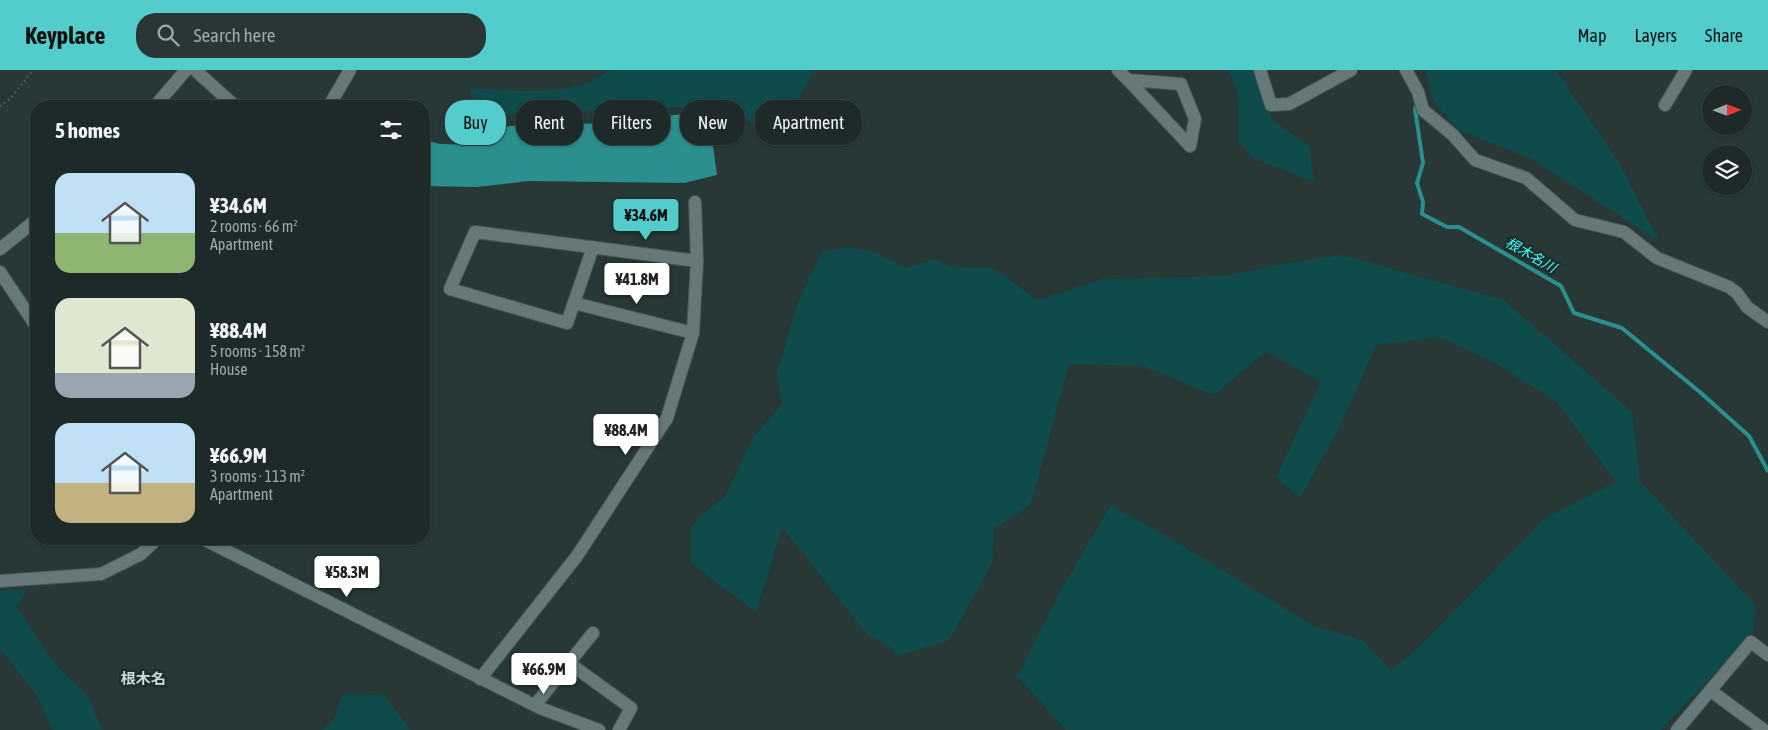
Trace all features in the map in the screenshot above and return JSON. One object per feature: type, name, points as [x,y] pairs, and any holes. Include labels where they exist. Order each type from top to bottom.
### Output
[{"type":"street","points":[[159,100],[186,70]]},
{"type":"street","points":[[195,70],[228,100]]},
{"type":"street","points":[[332,100],[350,70]]},
{"type":"street","points":[[1118,70],[1190,146],[1195,118],[1181,84],[1128,80]]},
{"type":"street","points":[[1260,70],[1271,105],[1289,104],[1351,70]]},
{"type":"street","points":[[1406,70],[1418,92],[1423,110],[1453,135],[1475,160],[1526,178],[1575,220],[1624,232],[1657,258],[1729,287],[1737,293],[1746,307],[1768,322]]},
{"type":"street","points":[[1665,105],[1686,70]]},
{"type":"street","points":[[480,679],[577,556],[667,418],[693,333],[697,261],[695,202]]},
{"type":"street","points":[[0,249],[30,225]]},
{"type":"street","points":[[593,248],[567,323],[450,289],[476,232],[697,261]]},
{"type":"street","points":[[0,272],[30,317]]},
{"type":"street","points":[[574,303],[693,333]]},
{"type":"street","points":[[0,581],[102,574],[141,554],[151,545]]},
{"type":"street","points":[[215,545],[535,706],[599,730]]},
{"type":"street","points":[[535,706],[593,633]]},
{"type":"street","points":[[1677,730],[1751,642],[1768,655]]},
{"type":"street","points":[[569,663],[631,708],[619,730]]},
{"type":"street","points":[[1711,691],[1764,730]]},
{"type":"path","points":[[0,106],[11,98],[33,70]]},
{"type":"shaded area","points":[[609,70],[814,70],[798,100],[755,100],[755,125],[745,118],[745,100],[680,100],[680,107],[670,108],[670,100],[593,100],[593,111],[583,112],[583,100],[516,100],[516,115],[506,115],[506,100],[472,100],[470,88],[542,91],[562,89],[595,79]]},
{"type":"shaded area","points":[[1228,70],[1256,70],[1272,120],[1309,146],[1314,182],[1255,159],[1239,143],[1237,90]]},
{"type":"shaded area","points":[[1426,70],[1556,70],[1620,164],[1659,241],[1530,158],[1458,130],[1432,98]]},
{"type":"shaded area","points":[[680,114],[680,145],[713,145],[717,175],[684,183],[529,181],[476,187],[430,186],[430,142],[445,145],[506,145],[506,127],[516,126],[516,145],[583,145],[583,124],[593,123],[593,145],[670,145],[670,116]]},
{"type":"shaded area","points":[[848,247],[873,252],[906,268],[936,258],[950,267],[992,268],[1038,300],[1102,279],[1223,276],[1342,255],[1504,300],[1632,412],[1640,481],[1756,606],[1753,633],[1661,730],[1066,730],[1017,676],[1061,590],[1111,505],[1166,536],[1314,626],[1364,641],[1391,671],[1422,644],[1545,518],[1616,482],[1557,402],[1498,365],[1441,337],[1376,345],[1342,422],[1300,498],[1276,477],[1321,382],[1266,351],[1214,395],[1142,366],[1069,364],[1031,504],[994,529],[992,564],[949,640],[898,656],[891,648],[866,634],[782,528],[756,612],[691,563],[691,527],[707,510],[725,497],[753,438],[782,404],[777,373],[798,302],[822,252]]},
{"type":"shaded area","points":[[27,589],[17,608],[56,665],[88,696],[102,730],[53,730],[37,696],[0,648],[0,591]]},
{"type":"shaded area","points":[[343,694],[384,695],[411,730],[323,730],[334,719]]},
{"type":"waterway","name":"根木名川","points":[[1418,102],[1415,109],[1423,163],[1417,183],[1423,202],[1422,214],[1447,227],[1459,227],[1561,286],[1574,313],[1622,328],[1701,393],[1749,436],[1768,471]]},
{"type":"district","name":"根木名","points":[[143,679]]}]
